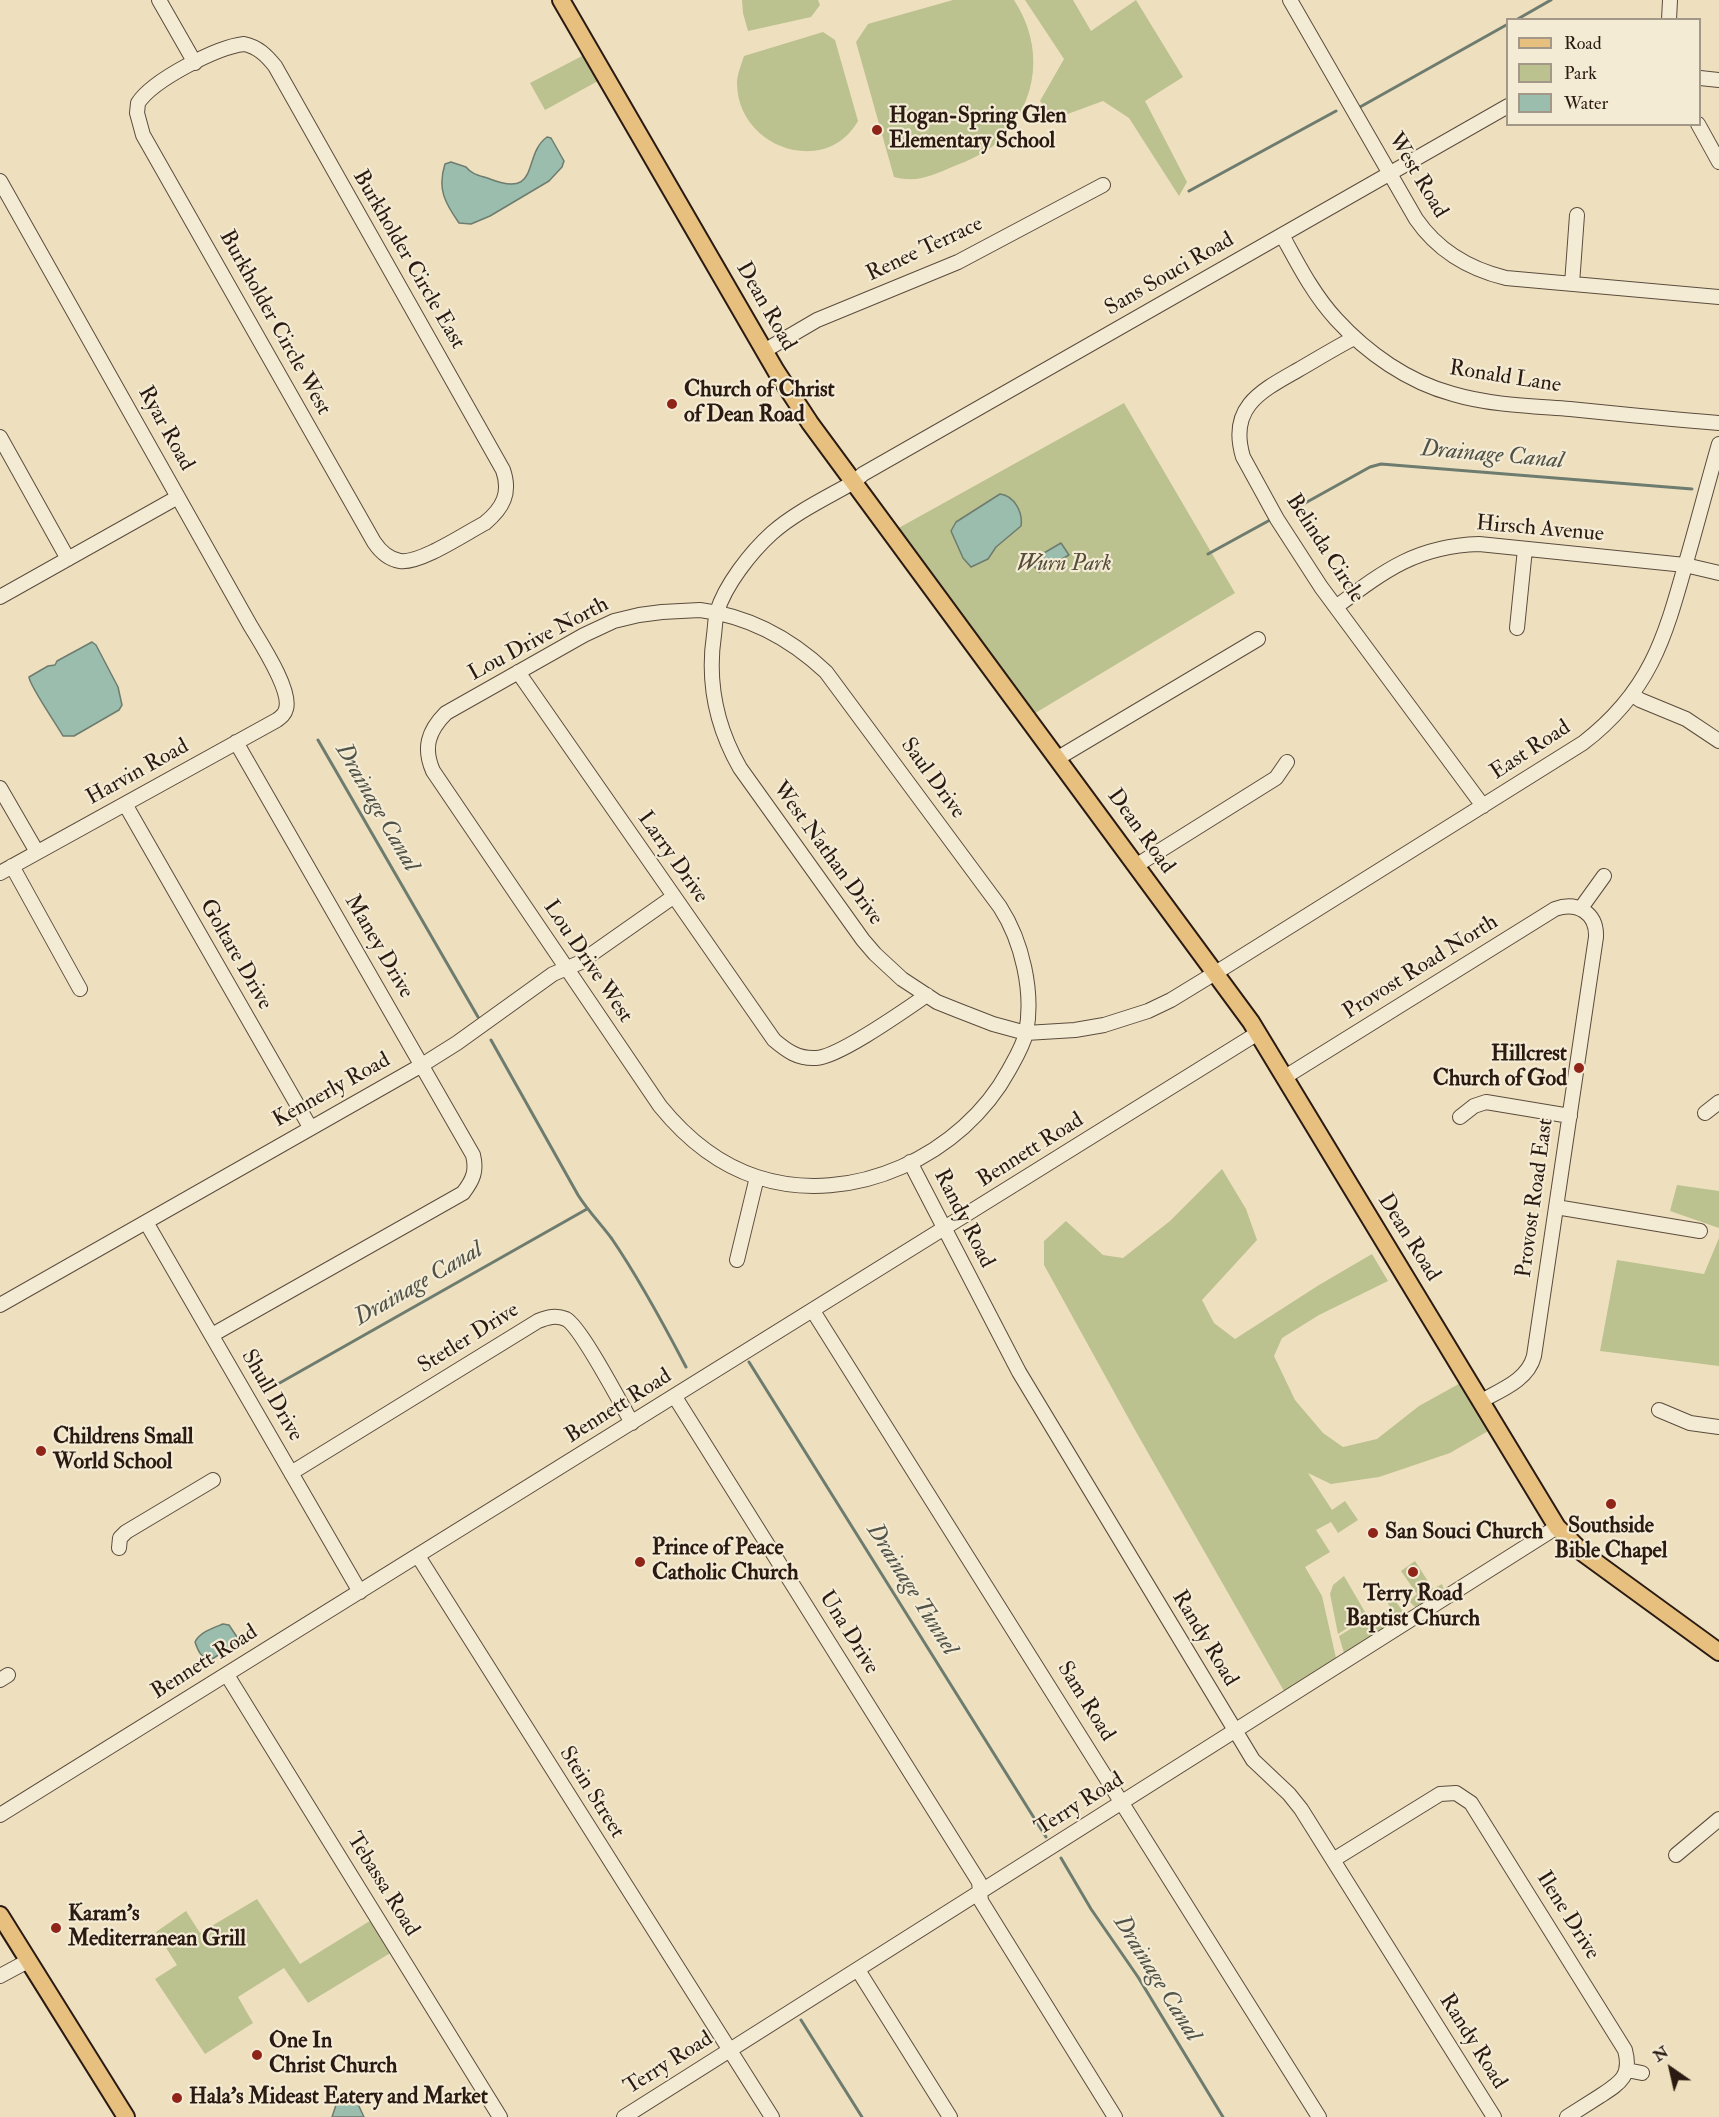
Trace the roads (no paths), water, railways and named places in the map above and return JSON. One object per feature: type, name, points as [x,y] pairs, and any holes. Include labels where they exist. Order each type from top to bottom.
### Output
[{"type":"main road","name":"Dean Road","points":[[561,0],[764,351],[810,423],[1216,972],[1258,1033],[1557,1527],[1583,1553],[1719,1652]]},
{"type":"main road","points":[[0,1915],[126,2117]]},
{"type":"street","points":[[159,0],[195,63]]},
{"type":"street","name":"West Road","points":[[1290,0],[1424,230],[1433,241],[1462,262],[1506,278],[1719,297]]},
{"type":"street","points":[[1669,18],[1670,0]]},
{"type":"street","name":"Burkholder Circle East","points":[[195,63],[222,48],[244,44],[261,51],[274,66],[503,470],[507,489],[501,507],[485,523],[453,541]]},
{"type":"street","name":"Burkholder Circle West","points":[[195,63],[144,95],[138,104],[137,112],[143,135],[374,543],[385,555],[401,561],[418,558],[453,541]]},
{"type":"street","points":[[1701,78],[1719,80]]},
{"type":"street","name":"Sans Souci Road","points":[[717,612],[743,565],[771,534],[800,513],[854,482],[863,474],[1506,107]]},
{"type":"street","points":[[1699,126],[1719,162]]},
{"type":"street","name":"Ryar Road","points":[[0,180],[281,682],[287,702]]},
{"type":"street","name":"Renee Terrace","points":[[764,351],[817,320],[939,271],[1103,184]]},
{"type":"street","points":[[1572,284],[1577,215]]},
{"type":"street","name":"Ronald Lane","points":[[1282,235],[1320,300],[1354,338],[1400,371],[1452,394],[1494,402],[1719,423]]},
{"type":"street","name":"Belinda Circle","points":[[1354,338],[1257,394],[1245,412],[1239,433],[1243,457],[1298,554],[1483,806]]},
{"type":"street","points":[[0,437],[68,559]]},
{"type":"street","name":"East Road","points":[[1026,1033],[1076,1030],[1127,1019],[1171,1000],[1583,743],[1612,718],[1633,695],[1655,660],[1663,640],[1719,444]]},
{"type":"street","points":[[0,597],[178,497]]},
{"type":"street","name":"Hirsch Avenue","points":[[1336,607],[1393,566],[1426,552],[1463,545],[1685,565],[1719,573]]},
{"type":"street","points":[[1517,628],[1525,549]]},
{"type":"street","name":"Lou Drive North","points":[[429,734],[446,713],[584,635],[614,621],[662,612],[700,610],[717,612]]},
{"type":"street","name":"West Nathan Drive","points":[[717,612],[712,646],[712,685],[720,726],[732,754],[863,940],[894,972],[937,1002],[993,1024],[1026,1033]]},
{"type":"street","name":"Saul Drive","points":[[717,612],[752,623],[796,647],[811,657],[848,699],[1010,922],[1023,960],[1028,1013],[1026,1033]]},
{"type":"street","points":[[1058,758],[1258,639]]},
{"type":"street","name":"Larry Drive","points":[[518,672],[774,1040],[784,1049],[801,1057],[822,1057],[837,1052],[927,995]]},
{"type":"street","points":[[1633,695],[1686,719],[1719,741]]},
{"type":"street","name":"Harvin Road","points":[[6,870],[277,720],[285,712],[287,702]]},
{"type":"street","name":"Lou Drive West","points":[[429,734],[426,746],[428,760],[433,771],[660,1106],[677,1127],[705,1151],[735,1168],[757,1178],[785,1184],[828,1186],[877,1177],[910,1162],[941,1144],[975,1118],[1002,1083],[1016,1058],[1026,1033]]},
{"type":"street","name":"Maney Drive","points":[[212,1335],[463,1193],[471,1183],[476,1164],[422,1065],[236,742]]},
{"type":"street","points":[[1137,865],[1276,778],[1287,762]]},
{"type":"street","points":[[0,788],[37,852]]},
{"type":"street","name":"Goltare Drive","points":[[125,804],[310,1127]]},
{"type":"street","points":[[6,870],[80,989]]},
{"type":"street","points":[[1581,908],[1604,876]]},
{"type":"street","name":"Kennerly Road","points":[[0,1305],[422,1065],[457,1043],[553,974],[579,963],[674,897]]},
{"type":"street","name":"Provost Road North","points":[[1285,1077],[1555,909],[1572,905],[1581,908]]},
{"type":"street","name":"Provost Road East","points":[[1481,1401],[1522,1377],[1533,1363],[1596,937],[1593,921],[1581,908]]},
{"type":"street","name":"Bennett Road","points":[[0,1815],[945,1230],[1258,1033]]},
{"type":"street","points":[[1460,1118],[1474,1106],[1486,1102],[1570,1116]]},
{"type":"street","points":[[1705,1113],[1719,1102]]},
{"type":"street","name":"Randy Road","points":[[910,1162],[1019,1372],[1235,1731],[1259,1767],[1296,1801],[1494,2117]]},
{"type":"street","points":[[737,1260],[757,1178]]},
{"type":"street","points":[[1556,1207],[1700,1231]]},
{"type":"street","name":"Shull Drive","points":[[146,1222],[360,1592]]},
{"type":"street","name":"Sam Road","points":[[813,1311],[1319,2117]]},
{"type":"street","name":"Stetler Drive","points":[[291,1473],[548,1317],[566,1319],[579,1332],[632,1423]]},
{"type":"street","name":"Una Drive","points":[[675,1397],[979,1882],[981,1901],[1115,2117]]},
{"type":"street","points":[[1659,1410],[1690,1423],[1719,1427]]},
{"type":"street","points":[[119,1548],[120,1538],[126,1532],[213,1480]]},
{"type":"street","name":"Terry Road","points":[[624,2117],[1557,1527]]},
{"type":"street","name":"Stein Street","points":[[418,1556],[772,2117]]},
{"type":"street","name":"Tebassa Road","points":[[227,1675],[500,2117]]},
{"type":"street","name":"Ilene Drive","points":[[1333,1860],[1440,1794],[1457,1786],[1471,1803],[1625,2050],[1628,2061],[1627,2070]]},
{"type":"street","points":[[1676,1856],[1719,1819]]},
{"type":"street","points":[[0,1976],[28,1960]]},
{"type":"street","points":[[858,1970],[950,2117]]},
{"type":"street","points":[[1567,2117],[1618,2084],[1627,2070],[1642,2073]]},
{"type":"water","points":[[547,137],[551,138],[564,161],[562,167],[549,181],[490,216],[471,224],[459,223],[450,209],[442,188],[445,164],[451,162],[466,167],[480,176],[506,184],[517,183],[524,179],[539,145]]},
{"type":"water","points":[[1000,494],[1010,498],[1017,506],[1021,516],[1021,526],[996,547],[988,559],[971,567],[963,558],[951,531],[956,522]]},
{"type":"water","points":[[1061,543],[1069,555],[1039,572],[1032,560]]},
{"type":"water","points":[[92,642],[96,645],[118,687],[122,705],[119,710],[74,736],[63,736],[29,677],[48,666],[55,665],[57,661]]},
{"type":"water","points":[[223,1624],[229,1625],[237,1637],[237,1643],[209,1661],[200,1653],[195,1642],[203,1633]]},
{"type":"water","points":[[349,2098],[357,2102],[364,2117],[332,2117],[336,2105]]},
{"type":"waterway","name":"Drainage Canal","points":[[1520,18],[1551,0]]},
{"type":"waterway","name":"Drainage Canal","points":[[1360,107],[1506,25]]},
{"type":"waterway","name":"Drainage Canal","points":[[1189,191],[1336,111]]},
{"type":"waterway","name":"Drainage Canal","points":[[1298,507],[1370,467],[1381,464],[1692,489]]},
{"type":"waterway","points":[[1208,554],[1270,520]]},
{"type":"waterway","name":"Drainage Canal","points":[[318,740],[478,1017]]},
{"type":"waterway","name":"Drainage Canal","points":[[491,1040],[578,1195],[612,1239],[632,1270],[686,1367]]},
{"type":"waterway","name":"Drainage Canal","points":[[269,1389],[587,1209]]},
{"type":"waterway","name":"Drainage Tunnel","points":[[749,1362],[1046,1837]]},
{"type":"waterway","name":"Drainage Canal","points":[[1061,1858],[1091,1909],[1138,1977],[1223,2117]]},
{"type":"waterway","points":[[801,2020],[862,2117]]},
{"type":"place","name":"Hogan-Spring Glen Elementary School","points":[[877,130]]},
{"type":"place","name":"Church of Christ of Dean Road","points":[[672,404]]},
{"type":"place","name":"Hillcrest Church of God","points":[[1579,1068]]},
{"type":"place","name":"Childrens Small World School","points":[[41,1451]]},
{"type":"place","name":"Southside Bible Chapel","points":[[1611,1504]]},
{"type":"place","name":"San Souci Church","points":[[1373,1533]]},
{"type":"place","name":"Prince of Peace Catholic Church","points":[[640,1562]]},
{"type":"place","name":"Terry Road Baptist Church","points":[[1413,1572]]},
{"type":"place","name":"Karam's Mediterranean Grill","points":[[56,1928]]},
{"type":"place","name":"One In Christ Church","points":[[257,2055]]},
{"type":"place","name":"Hala's Mideast Eatery and Market","points":[[177,2098]]},
{"type":"park label","name":"Wurn Park","points":[[1064,565]]}]
